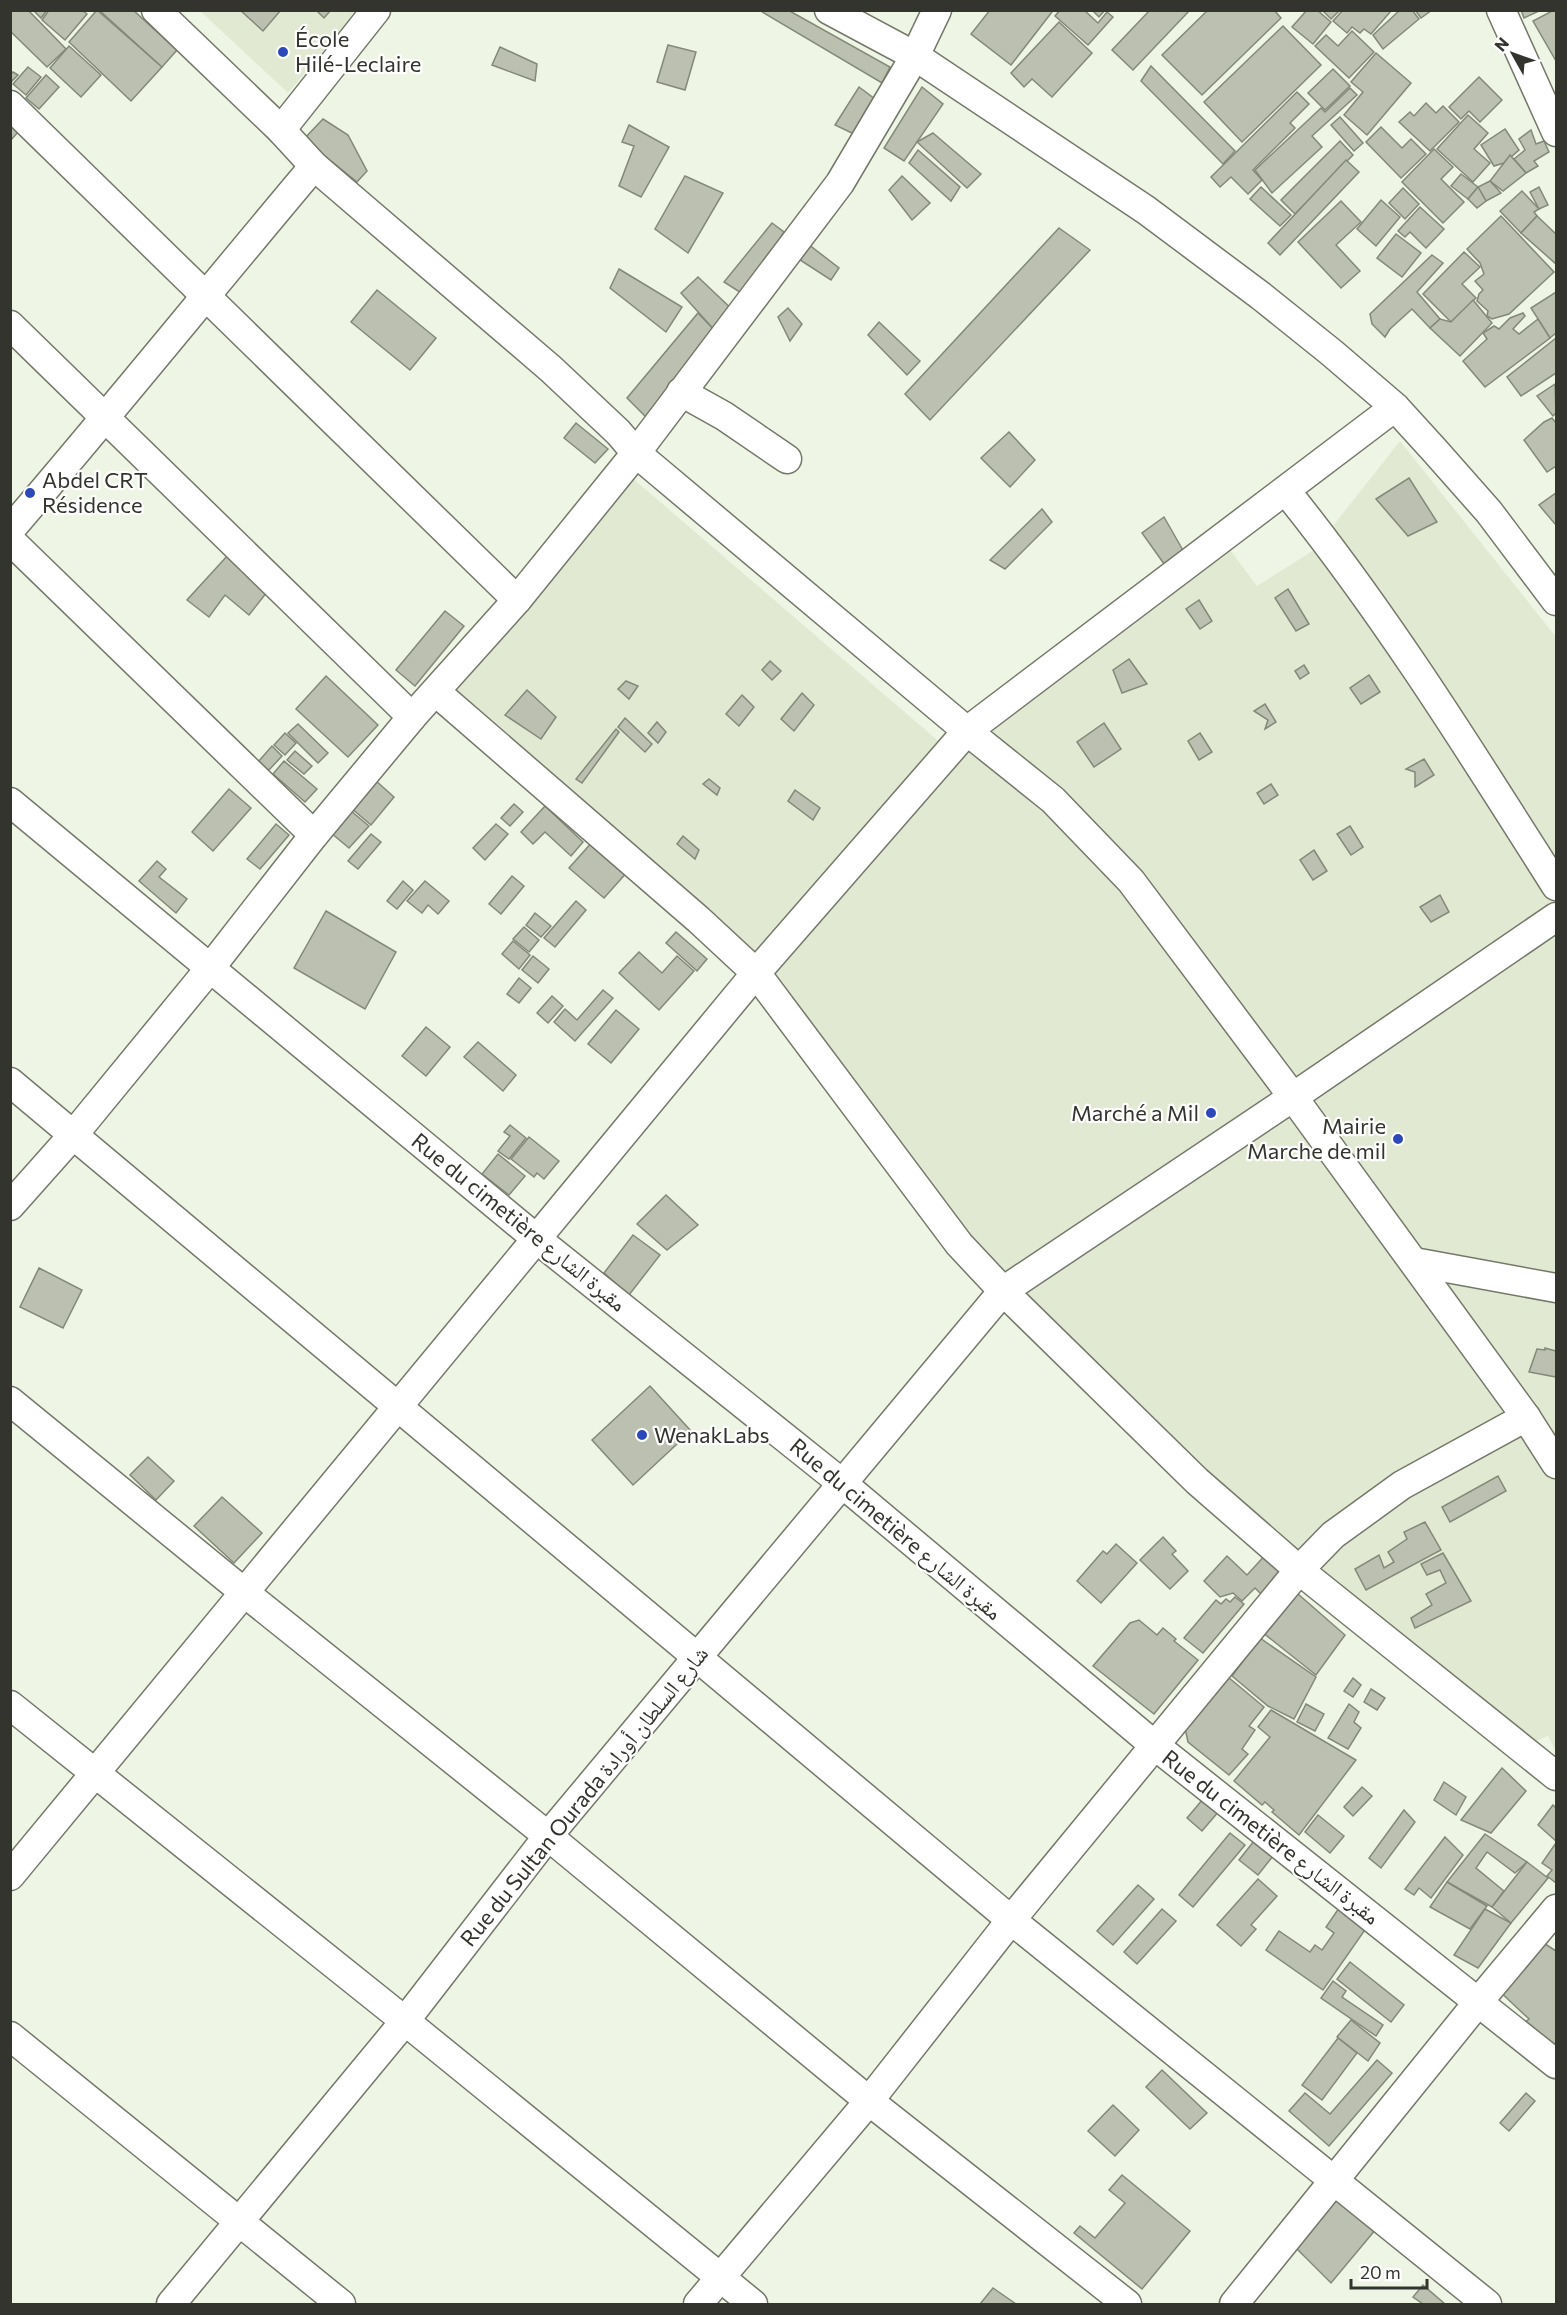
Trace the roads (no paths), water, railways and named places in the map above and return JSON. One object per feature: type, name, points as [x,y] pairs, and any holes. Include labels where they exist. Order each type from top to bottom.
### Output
[{"type":"street","points":[[156,10],[281,130],[314,166],[551,369],[618,432],[636,453],[967,731],[1053,800],[1131,881],[1555,1453]]},
{"type":"street","points":[[281,130],[376,10]]},
{"type":"street","points":[[829,10],[915,56],[1146,210],[1261,296],[1395,407],[1489,512],[1557,601]]},
{"type":"street","points":[[10,1206],[74,1134],[211,967],[314,835],[412,717],[517,600],[636,453],[840,183],[915,56],[937,10]]},
{"type":"street","points":[[1501,10],[1555,126]]},
{"type":"street","points":[[10,105],[517,600]]},
{"type":"street","points":[[10,530],[106,418],[205,295],[314,166]]},
{"type":"street","points":[[10,325],[412,717]]},
{"type":"street","points":[[681,392],[724,416],[787,459]]},
{"type":"street","points":[[10,1876],[756,974],[967,731],[1395,407]]},
{"type":"street","points":[[1286,491],[1335,553],[1481,767],[1557,886]]},
{"type":"street","points":[[10,540],[314,835]]},
{"type":"street","points":[[436,692],[690,912],[756,974],[959,1244],[1003,1291],[1197,1481],[1299,1570],[1557,1776]]},
{"type":"street","name":"Rue du cimetière مقبرة الشارع","points":[[10,802],[538,1239],[843,1484],[1153,1744],[1557,2064]]},
{"type":"street","name":"Rue du Sultan Ourada شارع السلطان أورادة","points":[[171,2304],[405,2021],[548,1836],[1003,1291],[1557,917]]},
{"type":"street","points":[[10,1082],[1011,1920],[1487,2304]]},
{"type":"street","points":[[1414,1262],[1557,1288]]},
{"type":"street","points":[[10,1401],[548,1836],[869,2101],[1127,2304]]},
{"type":"street","points":[[698,2304],[869,2101],[1153,1744],[1299,1570],[1333,1535],[1401,1485],[1527,1417]]},
{"type":"street","points":[[10,1705],[405,2021],[753,2304]]},
{"type":"street","points":[[1234,2304],[1479,2001],[1557,1909]]},
{"type":"street","points":[[10,2036],[341,2304]]},
{"type":"place","name":"École Hilé-Leclaire","points":[[283,52]]},
{"type":"place","name":"Abdel CRT Résidence","points":[[30,493]]},
{"type":"place","name":"Marché a Mil","points":[[1211,1113]]},
{"type":"place","name":"Mairie Marche de mil","points":[[1398,1139]]},
{"type":"place","name":"WenakLabs","points":[[642,1435]]}]
